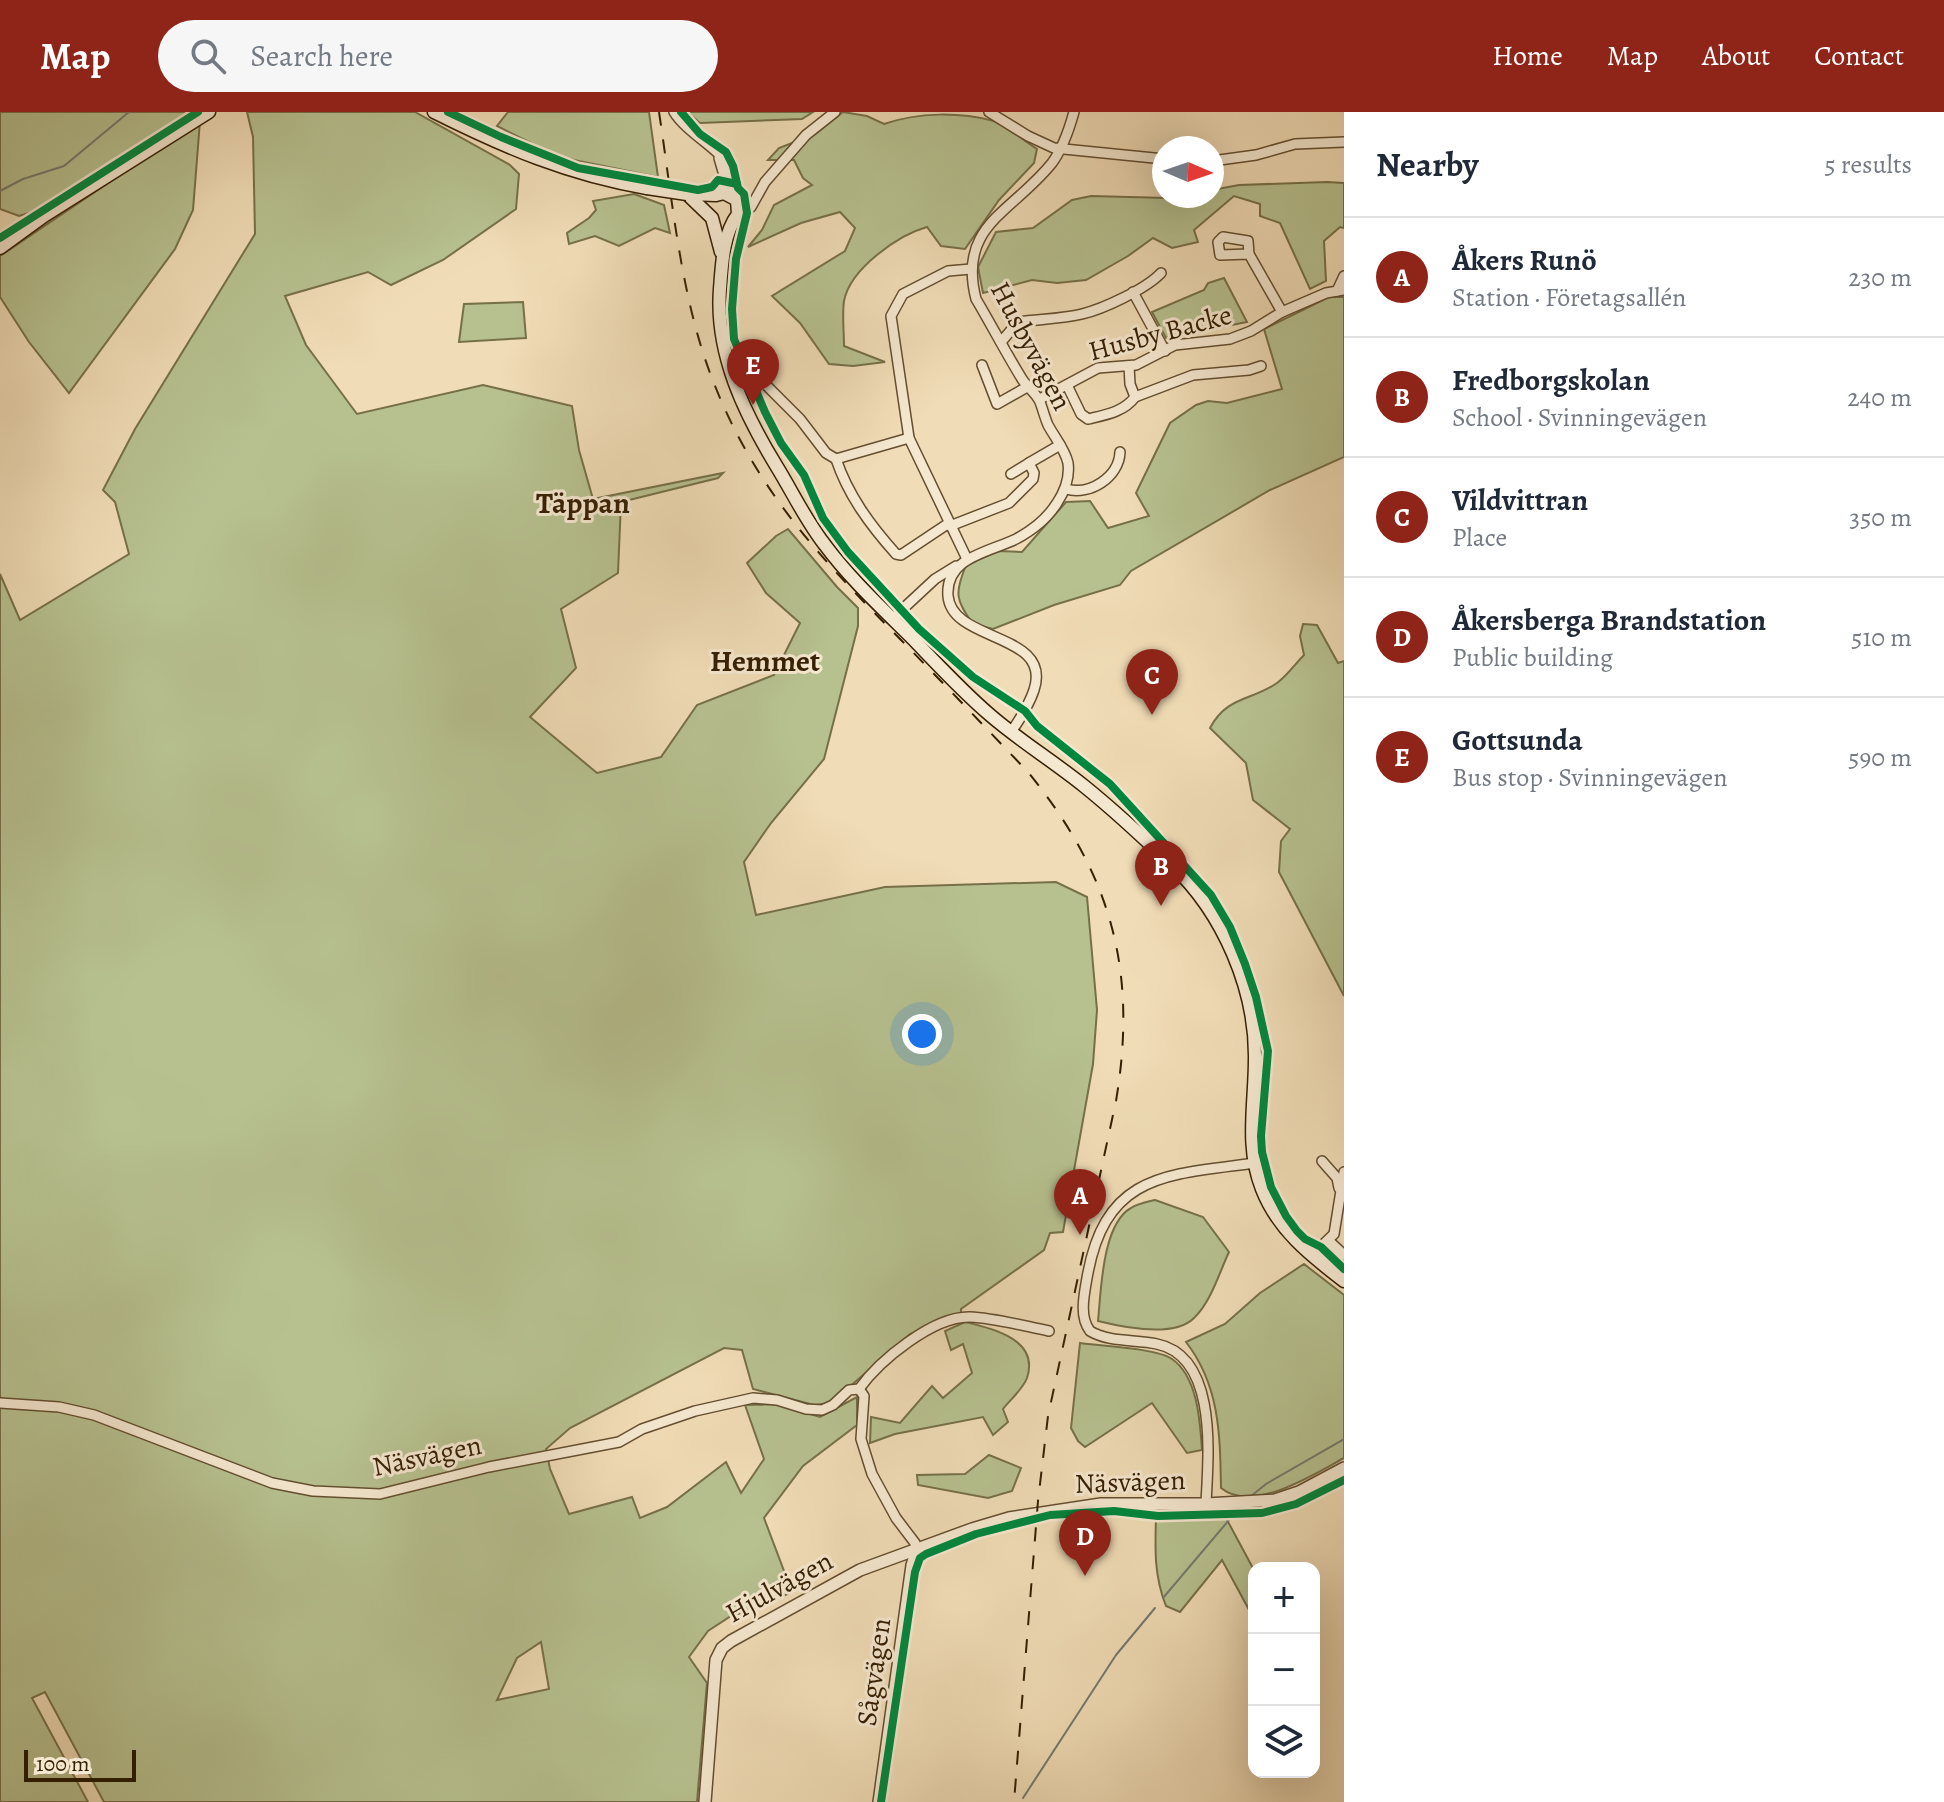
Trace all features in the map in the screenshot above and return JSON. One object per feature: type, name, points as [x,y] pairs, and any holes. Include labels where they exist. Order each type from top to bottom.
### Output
[{"type":"main road","points":[[0,248],[44,216],[209,112]]},
{"type":"main road","points":[[434,112],[535,160],[591,177],[647,188],[687,194],[726,194],[739,208],[722,259],[719,304],[726,360],[749,417],[819,537],[892,619],[966,693],[1011,732],[1084,786],[1155,849],[1197,891],[1214,914],[1231,951],[1252,1018],[1255,1060],[1251,1134],[1262,1189],[1290,1235],[1344,1281]]},
{"type":"main road","points":[[687,194],[721,223],[733,220]]},
{"type":"main road","points":[[722,259],[710,201],[726,194]]},
{"type":"street","points":[[674,112],[681,124],[730,167],[726,194]]},
{"type":"street","points":[[733,220],[751,207],[756,196],[806,135],[835,112]]},
{"type":"street","points":[[989,112],[1028,136],[1061,150],[1152,158]]},
{"type":"street","name":"Husbyvägen","points":[[1066,489],[1068,468],[1060,445],[1048,426],[1040,399],[1027,387],[976,299],[971,269],[972,258],[989,225],[1042,174],[1061,150],[1074,112]]},
{"type":"street","points":[[1224,159],[1256,155],[1295,144],[1344,142]]},
{"type":"street","points":[[718,155],[726,194]]},
{"type":"street","points":[[726,194],[756,196]]},
{"type":"street","points":[[1249,254],[1282,312]]},
{"type":"street","points":[[963,562],[909,438],[892,312],[903,294],[948,271],[971,269]]},
{"type":"street","points":[[1001,342],[1018,322],[1084,314],[1133,292],[1161,273]]},
{"type":"street","name":"Husby Backe","points":[[1040,399],[1098,368],[1142,364],[1175,345],[1230,339],[1251,331],[1282,312],[1340,291],[1344,276]]},
{"type":"street","points":[[1133,292],[1165,351]]},
{"type":"street","points":[[982,365],[997,404],[1027,387]]},
{"type":"street","points":[[1129,366],[1130,384],[1135,397]]},
{"type":"street","points":[[1067,385],[1081,414],[1088,419],[1110,414],[1127,406],[1135,397],[1193,375],[1261,366]]},
{"type":"street","points":[[758,377],[800,419],[826,453],[836,459],[857,504],[896,554],[901,555],[949,525],[1009,503],[1033,479],[1034,473],[1029,463]]},
{"type":"street","points":[[836,459],[909,438]]},
{"type":"street","points":[[1011,474],[1060,445]]},
{"type":"street","points":[[892,619],[935,579],[963,562],[1031,530],[1054,508],[1066,489],[1085,490],[1104,480],[1117,468],[1120,452]]},
{"type":"street","points":[[963,562],[949,582],[948,593],[954,613],[970,625],[1021,649],[1037,673],[1035,688],[1011,732]]},
{"type":"street","points":[[1322,1161],[1337,1178],[1339,1191]]},
{"type":"street","points":[[1206,1504],[1209,1433],[1204,1405],[1192,1371],[1181,1357],[1166,1346],[1108,1338],[1090,1331],[1084,1319],[1085,1293],[1096,1241],[1105,1219],[1132,1192],[1148,1182],[1193,1170],[1255,1163]]},
{"type":"street","points":[[1311,1256],[1329,1241],[1336,1226],[1344,1172]]},
{"type":"street","points":[[1329,1241],[1344,1255]]},
{"type":"street","name":"Näsvägen","points":[[0,1403],[59,1407],[94,1415],[272,1483],[313,1491],[380,1494],[489,1467],[619,1442],[661,1422],[753,1398],[822,1410],[833,1405],[849,1390],[859,1389],[869,1375],[903,1345],[954,1320],[969,1317],[1049,1331]]},
{"type":"street","points":[[859,1389],[864,1396],[861,1439],[872,1474],[916,1549]]},
{"type":"street","name":"Näsvägen","points":[[916,1549],[1009,1518],[1059,1509],[1117,1503],[1206,1504],[1275,1500],[1299,1492],[1344,1468]]},
{"type":"street","name":"Hjulvägen","points":[[705,1802],[716,1660],[722,1648],[860,1570],[916,1549]]},
{"type":"street","name":"Sågvägen","points":[[878,1802],[911,1565],[916,1549]]},
{"type":"green space","points":[[0,112],[191,112],[29,213],[19,216],[0,209]]},
{"type":"green space","points":[[247,112],[415,112],[510,165],[519,174],[516,209],[443,260],[391,285],[368,272],[285,296],[306,345],[357,414],[483,385],[572,406],[579,450],[593,499],[723,473],[718,478],[621,502],[618,573],[561,609],[576,668],[530,717],[597,773],[661,757],[697,705],[774,675],[800,623],[766,593],[747,563],[788,529],[858,608],[858,626],[824,759],[771,823],[744,862],[756,915],[885,887],[1056,882],[1087,897],[1097,1010],[1093,1064],[1063,1232],[1050,1233],[1044,1250],[961,1309],[961,1315],[910,1334],[831,1403],[814,1405],[753,1389],[742,1350],[724,1348],[570,1428],[546,1449],[550,1469],[569,1514],[632,1497],[640,1518],[667,1507],[726,1462],[741,1493],[764,1459],[745,1405],[777,1404],[820,1417],[857,1397],[857,1425],[803,1466],[764,1518],[792,1592],[731,1616],[708,1631],[689,1657],[707,1683],[697,1802],[104,1802],[45,1692],[32,1698],[88,1802],[0,1802],[0,574],[20,620],[129,554],[115,502],[103,490],[135,429],[255,234],[253,137]],"holes":[[[541,1642],[549,1689],[497,1700],[517,1658]]]},
{"type":"green space","points":[[508,112],[649,112],[658,177],[559,157],[497,126]]},
{"type":"green space","points":[[687,112],[813,112],[802,119],[700,123]]},
{"type":"green space","points":[[843,112],[867,116],[884,124],[925,115],[981,118],[1000,124],[1037,149],[1034,163],[999,200],[965,249],[941,246],[927,227],[890,245],[855,277],[844,301],[844,346],[885,362],[853,366],[829,364],[800,323],[772,296],[845,251],[855,228],[840,212],[801,223],[748,247],[762,230],[774,205],[812,185],[803,178],[794,160],[768,160],[779,148],[815,134]]},
{"type":"green space","points":[[200,121],[193,210],[175,249],[69,393],[29,342],[0,297],[0,256]]},
{"type":"green space","points":[[1344,183],[1344,228],[1340,227],[1324,241],[1326,281],[1310,289],[1280,223],[1260,216],[1260,204],[1234,196],[1224,204],[1224,188]]},
{"type":"green space","points":[[634,194],[664,205],[670,233],[655,228],[619,246],[595,236],[569,244],[567,233],[596,210],[593,201]]},
{"type":"green space","points":[[1091,196],[1152,198],[1152,208],[1220,208],[1194,230],[1198,242],[1172,248],[1153,238],[1086,280],[1057,283],[1032,280],[983,293],[978,267],[996,232],[1033,228],[1072,200]]},
{"type":"green space","points":[[1224,278],[1247,322],[1166,338],[1152,312]]},
{"type":"green space","points":[[1329,297],[1344,297],[1344,457],[1270,490],[1131,571],[1120,585],[1054,605],[993,629],[973,624],[959,596],[966,565],[998,551],[1022,552],[1066,502],[1090,501],[1108,528],[1149,516],[1136,493],[1170,423],[1196,405],[1208,401],[1227,403],[1282,389],[1264,329]]},
{"type":"green space","points":[[523,302],[526,338],[459,342],[464,304]]},
{"type":"green space","points":[[1303,624],[1317,625],[1338,663],[1344,661],[1344,996],[1279,872],[1281,841],[1290,829],[1253,800],[1246,763],[1210,728],[1224,710],[1277,683],[1304,655],[1300,636]]},
{"type":"green space","points":[[1155,1200],[1203,1217],[1229,1252],[1214,1287],[1194,1318],[1174,1328],[1148,1329],[1098,1321],[1102,1277],[1114,1228],[1121,1216],[1131,1208]]},
{"type":"green space","points":[[1304,1264],[1344,1295],[1344,1458],[1283,1489],[1250,1497],[1234,1495],[1221,1488],[1220,1449],[1212,1394],[1206,1376],[1186,1342],[1225,1324],[1260,1293]]},
{"type":"green space","points":[[965,1322],[1011,1338],[1026,1354],[1029,1365],[1027,1378],[1003,1409],[1008,1422],[993,1435],[983,1417],[895,1434],[870,1443],[871,1417],[900,1423],[932,1386],[943,1398],[972,1373],[963,1344],[951,1350],[945,1331]]},
{"type":"green space","points":[[1080,1343],[1141,1350],[1172,1359],[1181,1367],[1192,1388],[1202,1450],[1187,1453],[1152,1403],[1085,1447],[1078,1441],[1071,1428]]},
{"type":"green space","points":[[989,1455],[1021,1468],[1012,1491],[988,1498],[918,1485],[917,1475],[965,1474]]},
{"type":"green space","points":[[1156,1517],[1226,1518],[1250,1562],[1248,1608],[1222,1560],[1180,1612],[1166,1606],[1157,1573]]},
{"type":"waterway","points":[[0,191],[23,179],[64,166],[129,112]]},
{"type":"waterway","points":[[1250,1497],[1266,1484],[1344,1439]]},
{"type":"waterway","points":[[1163,1598],[1229,1520]]},
{"type":"waterway","points":[[1023,1798],[1116,1655],[1155,1608]]},
{"type":"railway","points":[[659,112],[691,310],[710,373],[746,451],[767,485],[816,549],[1028,772],[1057,810],[1098,886],[1120,966],[1122,1053],[1116,1101],[1048,1416],[1038,1501],[1014,1802]]},
{"type":"cycle path","points":[[0,238],[198,112]]},
{"type":"cycle path","points":[[448,112],[578,168],[698,190],[712,187],[718,180],[737,184]]},
{"type":"cycle path","points":[[681,112],[700,134],[726,152],[738,188],[744,194],[747,213],[736,259],[732,309],[734,339],[765,412],[781,443],[804,475],[823,518],[848,552],[919,629],[973,677],[1025,711],[1037,726],[1110,784],[1211,895],[1230,927],[1245,964],[1268,1051],[1261,1136],[1271,1187],[1297,1231],[1321,1247],[1344,1269]]},
{"type":"cycle path","points":[[881,1802],[915,1572],[920,1558],[976,1534],[1050,1515],[1114,1511],[1158,1516],[1262,1513],[1296,1504],[1344,1480]]},
{"type":"place","name":"Gottsunda","points":[[753,405]]},
{"type":"place","name":"Vildvittran","points":[[1152,715]]},
{"type":"place","name":"Fredborgskolan","points":[[1161,906]]},
{"type":"place","name":"Åkers Runö","points":[[1080,1235]]},
{"type":"place","name":"Åkersberga Brandstation","points":[[1085,1576]]},
{"type":"district","name":"Täppan","points":[[583,503]]},
{"type":"district","name":"Hemmet","points":[[765,661]]}]
